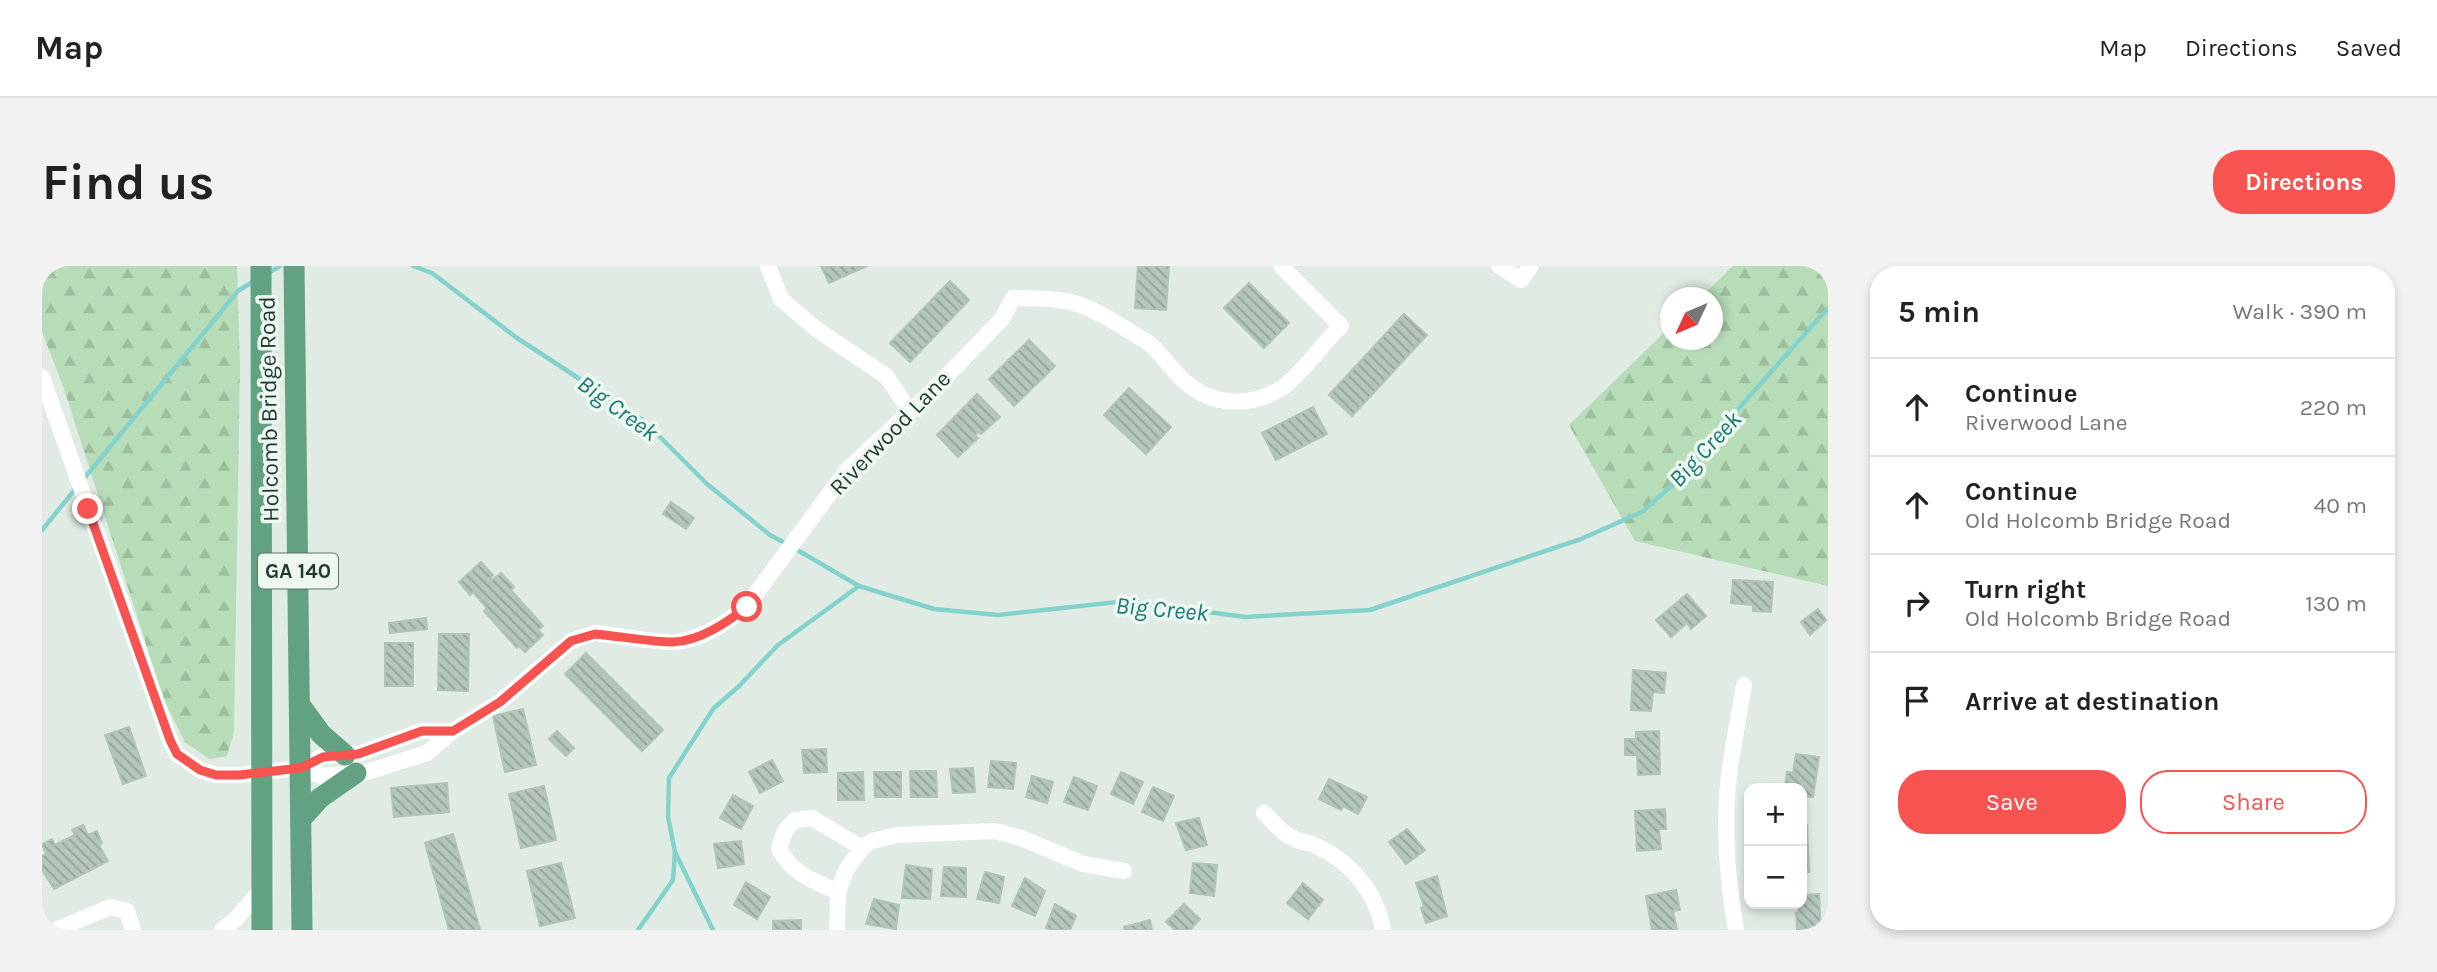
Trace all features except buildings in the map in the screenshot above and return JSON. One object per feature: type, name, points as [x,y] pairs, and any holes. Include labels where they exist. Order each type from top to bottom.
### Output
[{"type":"main road","name":"Holcomb Bridge Road","points":[[261,266],[262,930]]},
{"type":"main road","name":"Holcomb Bridge Road","points":[[294,266],[302,930]]},
{"type":"main road","points":[[300,705],[321,734],[350,764],[301,819]]},
{"type":"street","points":[[768,266],[781,299],[816,329],[886,376],[910,411]]},
{"type":"street","name":"Riverwood Lane","points":[[42,377],[49,420],[65,440],[177,754],[200,770],[216,775],[301,768],[321,776],[350,764],[389,767],[427,753],[453,731],[500,702],[571,641],[595,634],[673,642],[692,638],[726,624],[747,607],[847,470],[1002,319],[1013,298],[1073,303],[1109,320],[1150,344],[1201,394],[1223,402],[1253,401],[1283,388],[1341,326],[1281,266]]},
{"type":"street","points":[[1499,266],[1521,280],[1531,266]]},
{"type":"street","points":[[1736,930],[1726,840],[1729,776],[1744,684]]},
{"type":"street","points":[[1264,813],[1290,838],[1313,845],[1337,858],[1358,877],[1373,899],[1381,916],[1383,930]]},
{"type":"street","points":[[838,892],[786,863],[779,848],[785,831],[795,820],[812,818],[862,848]]},
{"type":"street","points":[[837,930],[838,892],[846,870],[862,848],[872,841],[897,835],[995,831],[1021,838],[1083,864],[1124,871]]},
{"type":"street","points":[[223,930],[252,903],[261,890]]},
{"type":"street","points":[[56,930],[110,907],[127,911],[133,930]]},
{"type":"green space","points":[[42,266],[237,266],[240,366],[234,732],[227,756],[209,759],[185,742],[164,700],[63,386],[42,332]]},
{"type":"green space","points":[[1733,266],[1828,266],[1828,586],[1635,541],[1569,425],[1660,337],[1660,350],[1723,350],[1723,287],[1711,287]]},
{"type":"waterway","name":"Big Creek","points":[[268,273],[280,266]]},
{"type":"waterway","name":"Big Creek","points":[[413,266],[432,273],[517,338],[644,421],[707,484],[770,535],[787,544]]},
{"type":"waterway","name":"Big Creek","points":[[82,481],[238,291],[254,281]]},
{"type":"waterway","name":"Big Creek","points":[[794,548],[859,586],[934,609],[998,615],[1127,601],[1245,617],[1370,610],[1581,539],[1642,512],[1688,471],[1747,399],[1828,308]]},
{"type":"waterway","name":"Big Creek","points":[[42,530],[77,487]]},
{"type":"waterway","points":[[713,930],[675,852],[668,817],[669,778],[713,709],[778,645],[859,586]]},
{"type":"waterway","points":[[638,930],[673,880],[675,852]]},
{"type":"route","points":[[88,509],[170,740],[177,754],[187,763],[216,775],[301,768],[323,757],[358,754],[422,731],[453,731],[500,702],[571,641],[595,634],[673,642],[692,638],[726,624],[747,607]]}]
